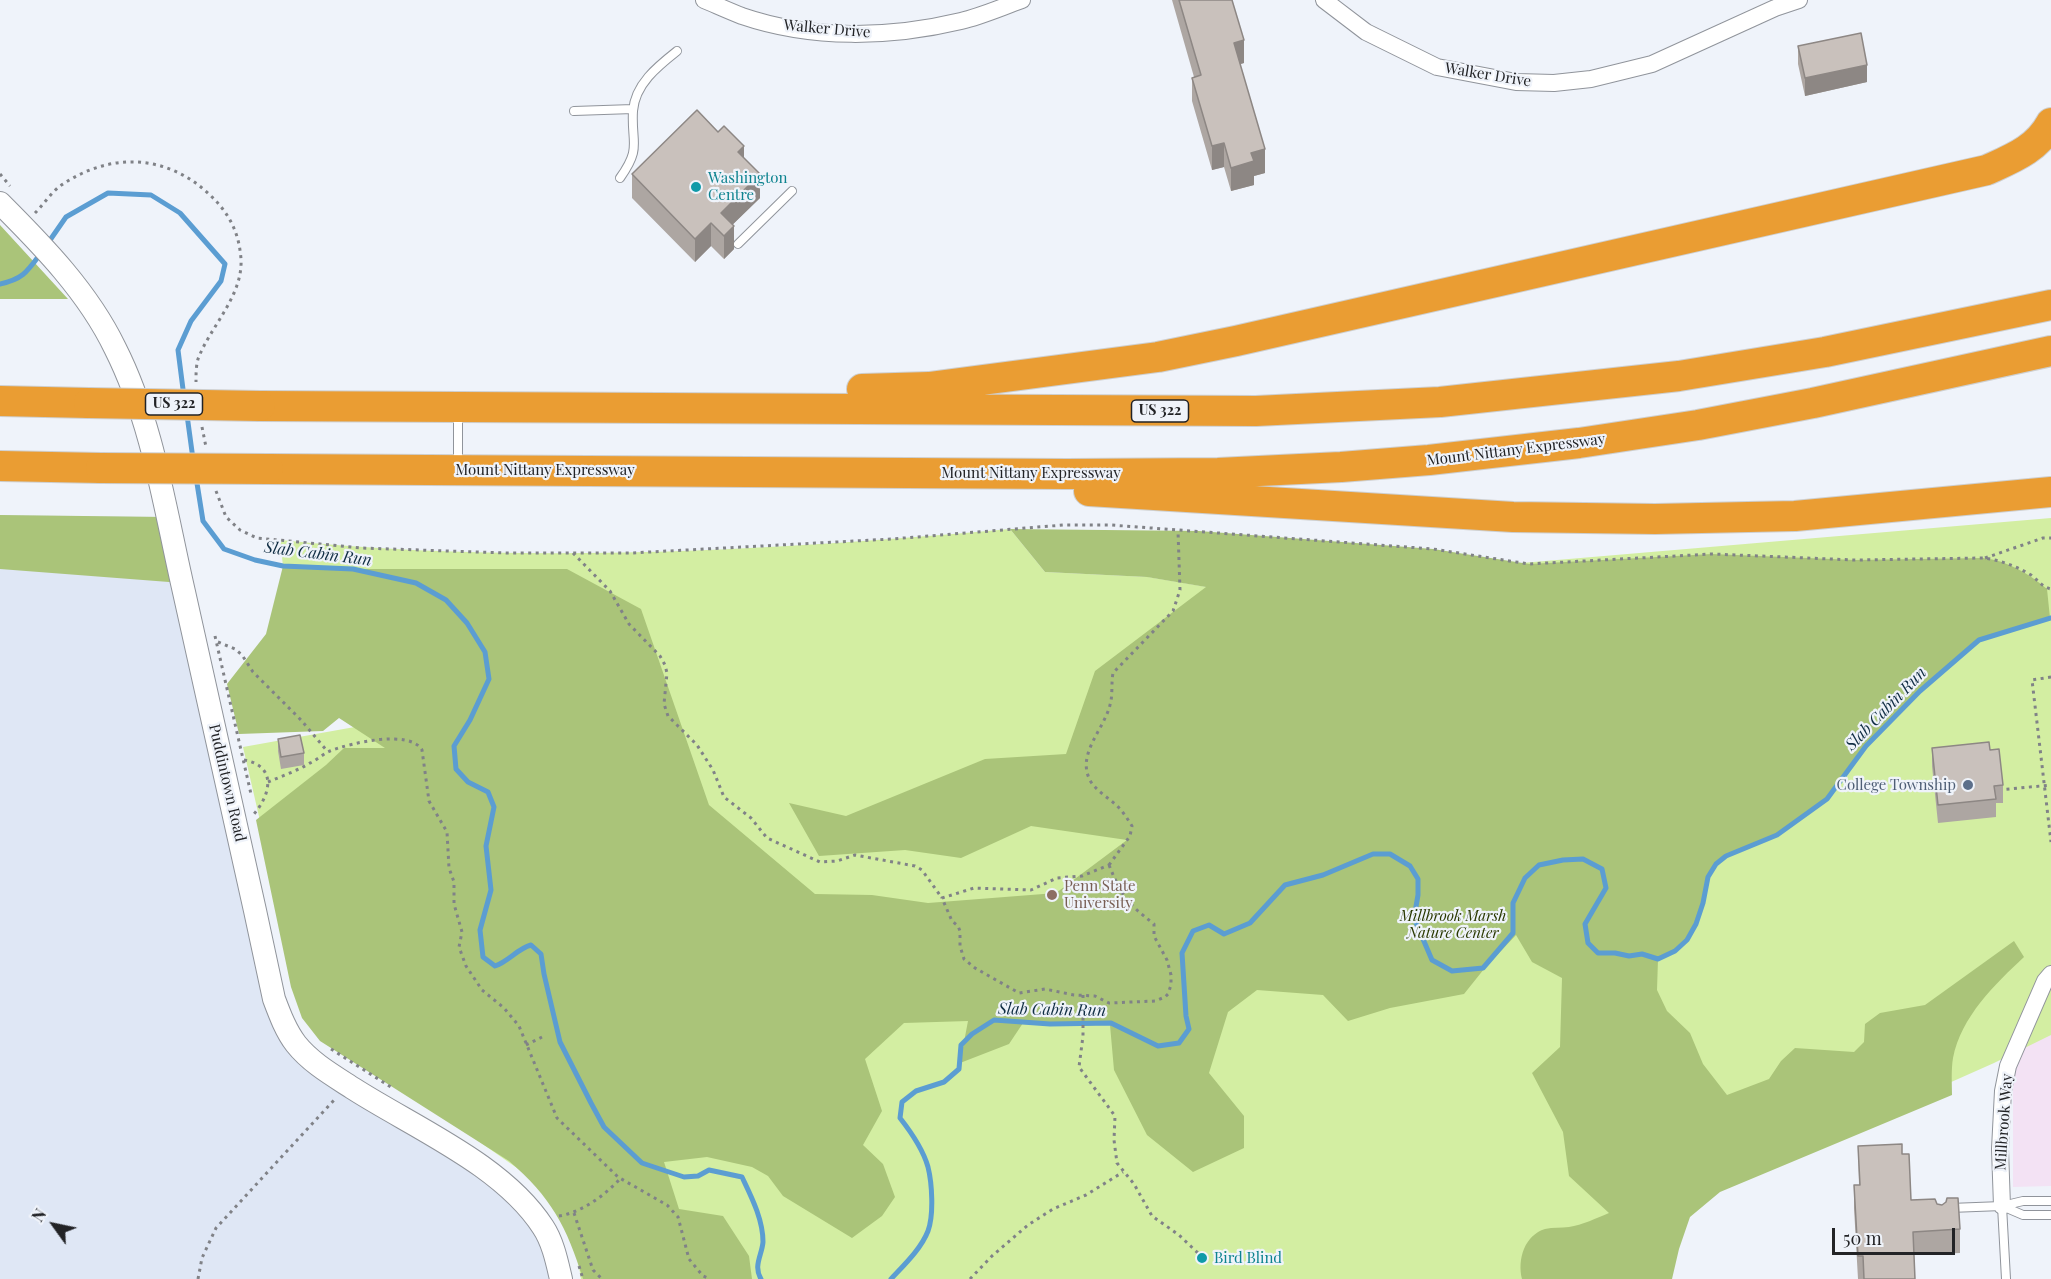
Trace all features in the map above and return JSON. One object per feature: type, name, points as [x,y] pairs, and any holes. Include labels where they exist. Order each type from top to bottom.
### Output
[{"type":"highway","points":[[1987,170],[2025,152],[2036,144],[2051,123]]},
{"type":"highway","points":[[328,405],[460,393],[705,393],[929,387],[1158,357],[2051,156]]},
{"type":"highway","name":"US 322","points":[[0,401],[260,406],[1256,411],[1440,402],[1679,376],[1824,352],[2051,305]]},
{"type":"highway","name":"Mount Nittany Expressway","points":[[0,466],[369,471],[458,469],[1056,474],[1218,472],[1341,467],[1429,460],[1579,443],[1698,425],[1813,404],[2051,351]]},
{"type":"highway","points":[[649,471],[792,484],[1062,489],[1513,517],[1655,519],[1795,516],[2051,492]]},
{"type":"street","name":"Walker Drive","points":[[704,0],[743,16],[782,26],[808,31],[860,34],[913,31],[963,21],[1022,0]]},
{"type":"street","name":"Walker Drive","points":[[1324,0],[1386,44],[1437,67],[1516,82],[1554,83],[1591,79],[1652,64],[1775,8],[1799,0]]},
{"type":"street","name":"Puddintown Road","points":[[0,203],[30,233],[90,304],[115,346],[139,406],[153,453],[274,999],[281,1018],[297,1045],[332,1074],[461,1154],[514,1192],[545,1229],[561,1279]]},
{"type":"street","name":"Millbrook Way","points":[[2002,1206],[2000,1149],[2003,1091],[2008,1066],[2045,981],[2051,974]]},
{"type":"lane","points":[[620,178],[630,164],[636,145],[633,109],[640,87],[657,67],[677,51]]},
{"type":"lane","points":[[574,111],[633,109]]},
{"type":"lane","points":[[738,244],[792,191]]},
{"type":"lane","points":[[458,406],[458,469]]},
{"type":"lane","points":[[1941,1215],[1941,1209],[2002,1206],[2023,1201],[2051,1201]]},
{"type":"lane","points":[[2002,1206],[2023,1215],[2051,1215]]},
{"type":"lane","name":"Millbrook Way","points":[[2002,1206],[2006,1279]]},
{"type":"path","points":[[942,898],[974,888],[1031,890],[1057,878],[1082,876],[1109,865],[1130,836],[1132,826],[1123,812],[1092,783],[1088,771],[1087,751],[1105,720],[1112,702],[1113,673],[1173,611],[1180,590],[1178,531]]},
{"type":"path","points":[[2051,538],[2043,537],[1983,558],[2000,561],[2030,575],[2051,590]]},
{"type":"path","points":[[573,553],[610,591],[629,624],[660,656],[667,673],[664,704],[668,716],[698,745],[713,770],[721,792],[730,803],[751,818],[767,838],[820,862],[837,861],[855,855],[915,866],[922,870],[942,898],[952,921],[958,926],[964,959],[975,968],[1019,993],[1045,989],[1083,995],[1109,1004],[1155,1001],[1165,997],[1172,980],[1167,960],[1154,936],[1154,924],[1130,905],[1122,894],[1109,865]]},
{"type":"path","points":[[217,642],[239,652],[249,662],[253,672],[301,720],[328,752]]},
{"type":"path","points":[[2051,677],[2032,680],[2051,842]]},
{"type":"path","points":[[268,782],[310,764],[334,750],[398,738],[419,745],[422,750],[429,801],[447,832],[449,868],[454,882],[454,904],[462,932],[460,952],[478,985],[514,1020],[557,1118],[620,1179],[663,1201],[678,1217],[689,1259],[703,1276],[710,1279]]},
{"type":"path","points":[[223,764],[244,760],[261,767],[267,775],[265,800],[255,813],[236,821]]},
{"type":"path","points":[[1994,790],[2051,785]]},
{"type":"path","points":[[1083,995],[1083,1036],[1079,1066],[1115,1116],[1114,1140],[1117,1163],[1134,1184],[1152,1216],[1185,1240],[1202,1257]]},
{"type":"path","points":[[526,1045],[543,1037]]},
{"type":"path","points":[[198,1279],[202,1258],[216,1228],[313,1125],[339,1094]]},
{"type":"path","points":[[970,1279],[992,1256],[1028,1225],[1053,1209],[1086,1195],[1123,1172]]},
{"type":"path","points":[[558,1216],[574,1213],[609,1191],[620,1179]]},
{"type":"path","points":[[574,1213],[593,1270],[602,1279]]},
{"type":"shaded area","points":[[0,515],[158,517],[279,1032],[488,1181],[518,1209],[538,1238],[548,1259],[551,1279],[0,1279]]},
{"type":"shaded area","points":[[2051,1028],[2051,1186],[2013,1187],[2013,1042]]},
{"type":"green space","points":[[0,225],[68,299],[0,299]]},
{"type":"green space","points":[[0,515],[167,517],[182,583],[0,569]]},
{"type":"green space","name":"Millbrook Marsh Nature Center","points":[[2051,518],[2051,1035],[1709,1192],[1590,1279],[581,1279],[575,1243],[550,1191],[306,1021],[243,747],[662,672],[353,569],[283,566],[280,540],[371,548],[462,552],[645,552],[828,544],[1010,529],[1045,572],[1148,577],[1207,587],[1204,590]]},
{"type":"green space","name":"Millbrook Marsh Nature Center","points":[[1010,529],[1199,531],[1433,549],[1529,564],[1712,554],[1855,560],[1983,558],[2009,565],[2047,589],[2050,618],[1979,640],[1920,691],[1866,746],[1827,799],[1777,835],[1726,856],[1716,864],[1708,877],[1696,924],[1687,940],[1675,951],[1658,959],[1657,990],[1667,1011],[1690,1033],[1703,1064],[1727,1095],[1769,1079],[1781,1061],[1795,1048],[1854,1052],[1864,1042],[1865,1024],[1880,1013],[1925,1005],[2014,941],[2024,957],[1991,990],[1963,1029],[1953,1058],[1952,1095],[1720,1192],[1690,1217],[1672,1279],[1522,1279],[1521,1264],[1524,1249],[1538,1232],[1548,1228],[1579,1225],[1609,1213],[1569,1176],[1563,1132],[1532,1073],[1560,1047],[1562,978],[1532,962],[1516,935],[1464,994],[1390,1008],[1348,1021],[1323,995],[1257,990],[1228,1012],[1209,1073],[1244,1116],[1244,1148],[1193,1172],[1147,1135],[1114,1070],[1110,1025],[1050,1026],[1023,1023],[1009,1044],[960,1063],[968,1021],[904,1023],[865,1059],[882,1111],[863,1145],[883,1164],[895,1197],[882,1216],[852,1238],[783,1196],[768,1176],[752,1167],[707,1157],[664,1162],[679,1209],[723,1216],[749,1256],[752,1279],[583,1279],[564,1228],[547,1200],[524,1174],[509,1161],[320,1041],[302,1018],[291,987],[256,820],[344,748],[385,748],[339,718],[323,731],[239,734],[227,684],[266,634],[283,566],[353,569],[567,569],[641,609],[709,805],[815,894],[872,895],[928,903],[1056,893],[1127,840],[1031,826],[961,858],[905,850],[819,856],[789,803],[846,816],[985,759],[1066,754],[1095,671],[1206,587],[1147,577],[1045,572]]},
{"type":"building","points":[[1179,0],[1232,0],[1244,40],[1234,43],[1265,149],[1251,153],[1254,161],[1231,168],[1224,143],[1212,146],[1192,78],[1201,75]]},
{"type":"building","points":[[1861,33],[1867,65],[1805,78],[1798,46]]},
{"type":"building","name":"Washington Centre","points":[[697,110],[718,132],[724,126],[744,146],[738,152],[760,174],[721,213],[734,226],[724,236],[711,223],[695,239],[632,174]]},
{"type":"building","points":[[300,735],[304,753],[281,757],[278,739]]},
{"type":"building","name":"College Township","points":[[1989,742],[1990,750],[1999,749],[2003,785],[1994,786],[1996,799],[1938,805],[1932,748]]},
{"type":"building","points":[[1902,1144],[1902,1154],[1909,1154],[1911,1200],[1935,1199],[1937,1204],[1942,1205],[1947,1198],[1958,1198],[1960,1229],[1913,1232],[1915,1279],[1864,1279],[1863,1256],[1858,1256],[1854,1185],[1860,1185],[1858,1146]]},
{"type":"waterway","name":"Slab Cabin Run","points":[[48,243],[66,217],[108,193],[151,195],[180,213],[225,264],[221,281],[191,321],[178,350],[184,397]]},
{"type":"waterway","name":"Slab Cabin Run","points":[[0,284],[24,274],[41,253]]},
{"type":"waterway","name":"Slab Cabin Run","points":[[187,415],[193,459]]},
{"type":"waterway","name":"Slab Cabin Run","points":[[196,477],[203,521],[224,549],[255,560],[283,566],[353,569],[416,583],[446,600],[467,623],[485,652],[489,679],[470,720],[454,746],[456,769],[468,782],[488,792],[494,807],[486,846],[491,890],[480,930],[483,957],[495,966],[531,945],[541,954],[560,1042],[604,1127],[642,1163],[684,1177],[698,1176],[709,1170],[742,1177],[761,1225],[763,1242],[758,1270],[761,1279]]},
{"type":"waterway","name":"Slab Cabin Run","points":[[891,1279],[925,1238],[932,1208],[928,1167],[920,1147],[900,1118],[902,1102],[916,1091],[944,1082],[959,1069],[961,1045],[972,1034],[994,1020],[1050,1024],[1111,1023],[1158,1046],[1179,1043],[1189,1029],[1182,953],[1193,931],[1209,925],[1224,934],[1250,923],[1285,885],[1323,875],[1373,854],[1390,854],[1410,866],[1418,879],[1414,918],[1432,960],[1452,971],[1483,968],[1513,933],[1513,903],[1525,878],[1539,865],[1563,860],[1583,859],[1602,869],[1606,888],[1585,924],[1588,943],[1598,953],[1629,956],[1642,954],[1658,959],[1675,951],[1687,940],[1696,924],[1708,877],[1716,864],[1726,856],[1777,835],[1827,799],[1866,746],[1920,691],[1979,640],[2051,618]]},
{"type":"place","name":"Washington Centre","points":[[696,187]]},
{"type":"place","name":"College Township","points":[[1968,785]]},
{"type":"place","name":"Penn State University","points":[[1052,895]]},
{"type":"place","name":"Bird Blind","points":[[1202,1258]]}]
